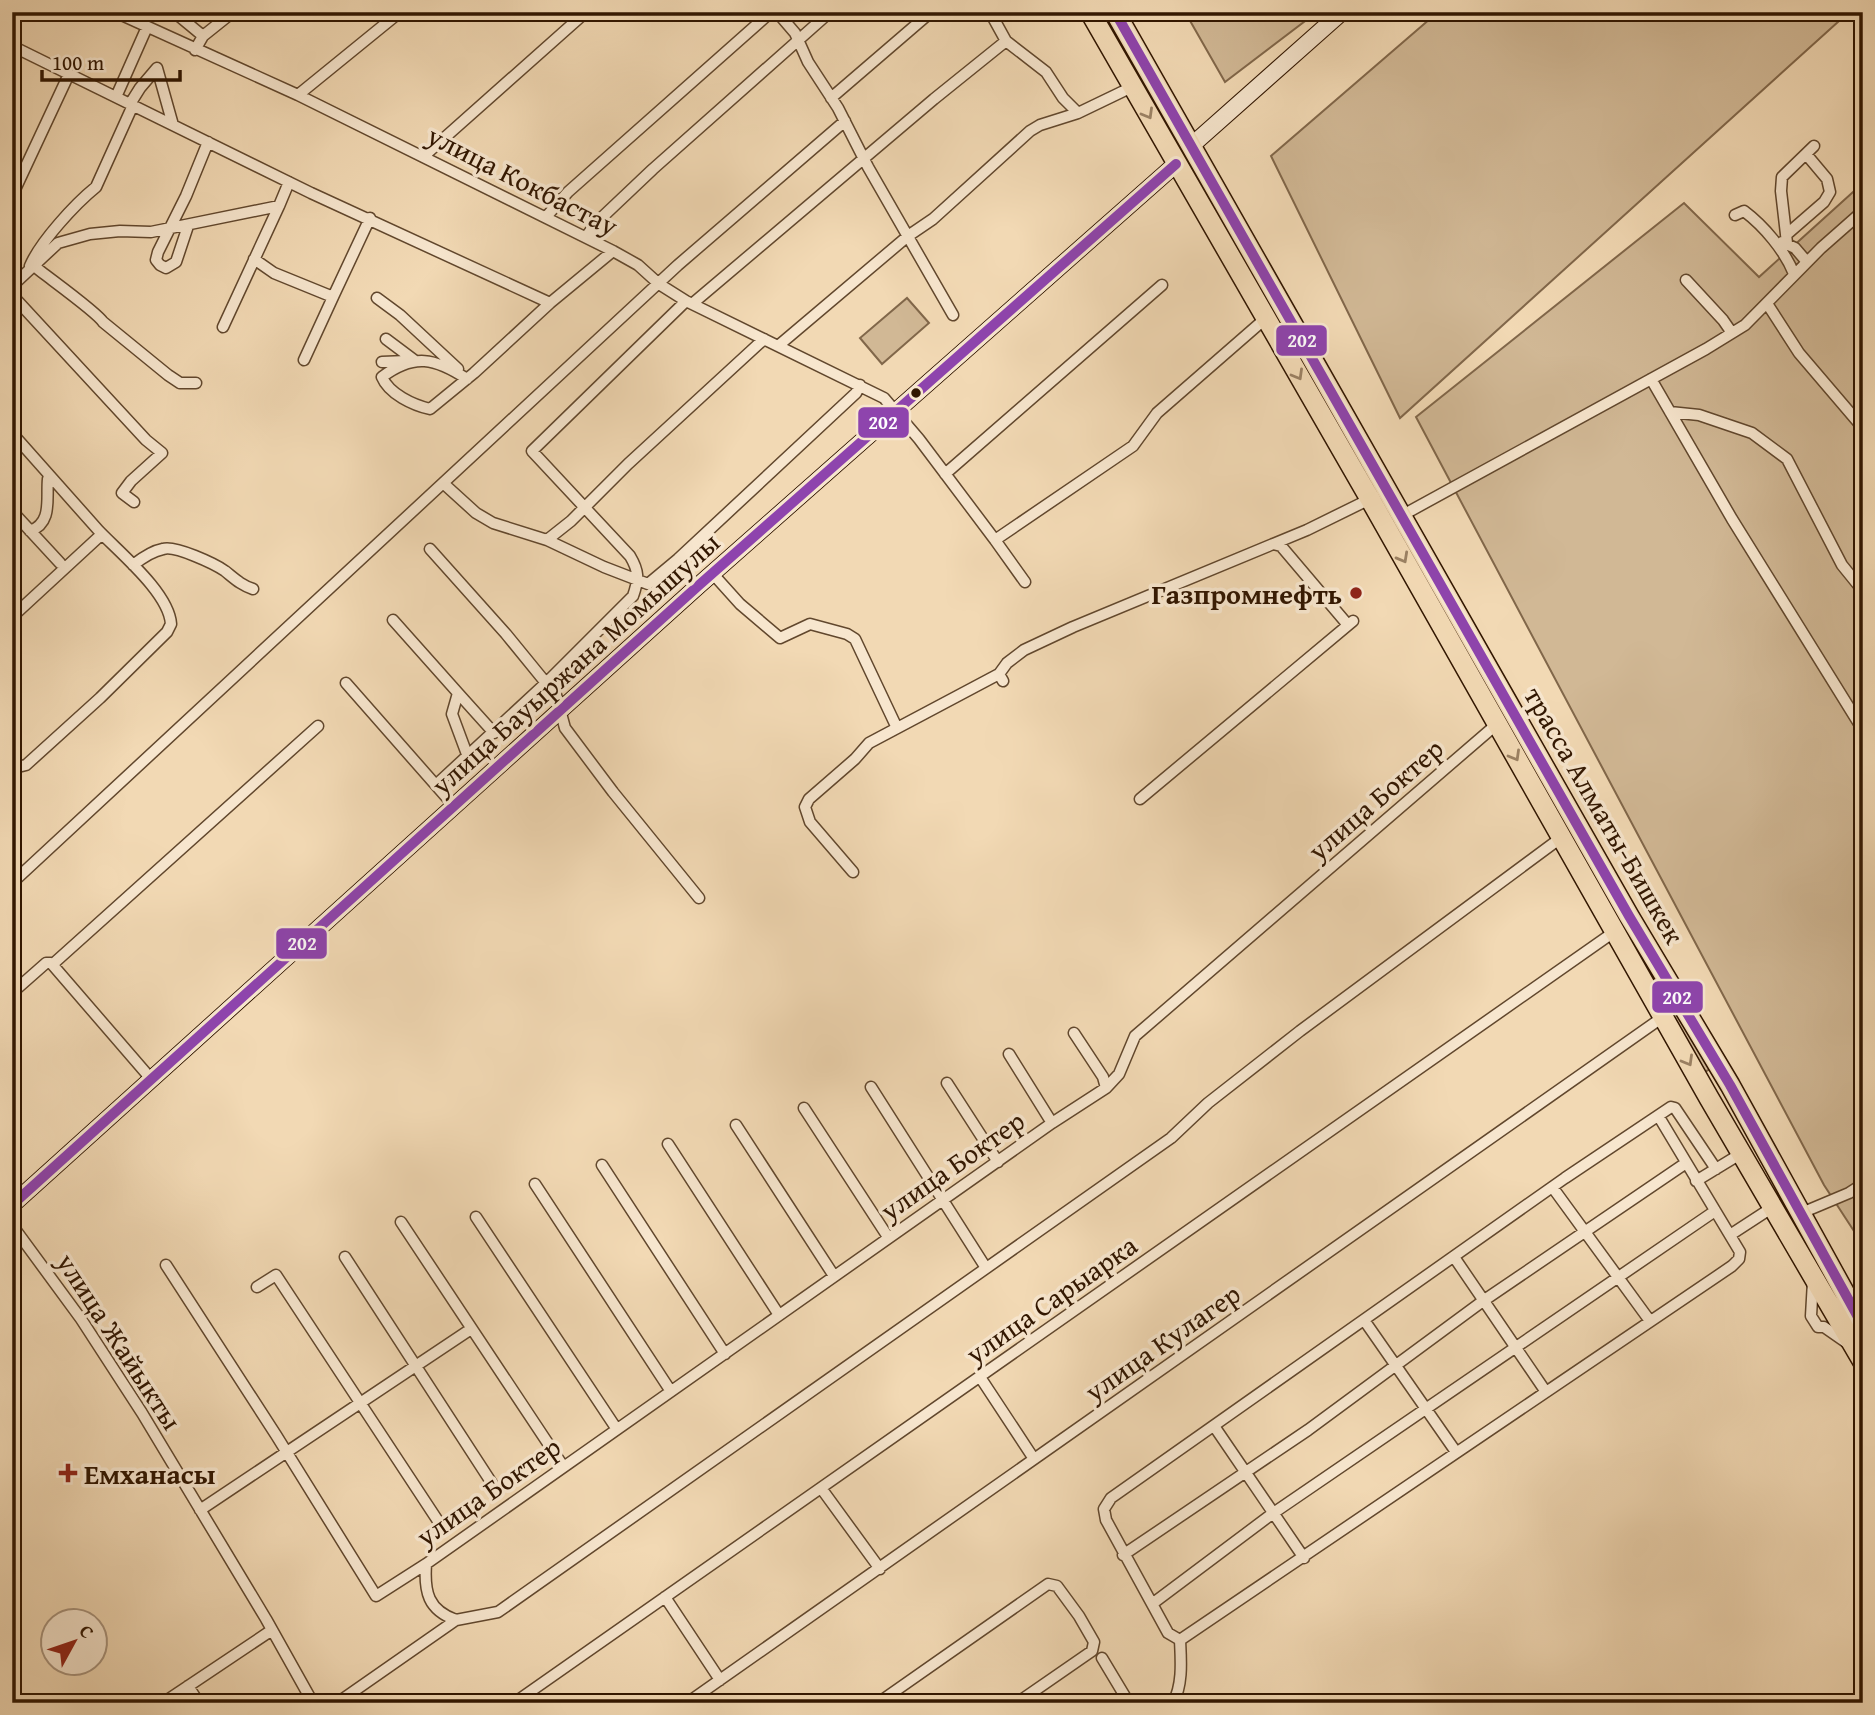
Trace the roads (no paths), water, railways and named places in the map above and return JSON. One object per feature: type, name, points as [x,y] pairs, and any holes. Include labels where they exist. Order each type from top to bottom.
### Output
[{"type":"highway","name":"трасса Алматы-Бишкек","points":[[1090,12],[1370,499],[1709,1098],[1860,1357]]},
{"type":"highway","name":"трасса Алматы-Бишкек","points":[[1115,12],[1629,916],[1730,1085],[1863,1326]]},
{"type":"highway","points":[[1455,651],[1473,641]]},
{"type":"highway","points":[[1709,1098],[1730,1085]]},
{"type":"street","name":"улица Кокбастау","points":[[115,12],[299,95],[586,237],[638,265],[659,284],[689,303],[884,398],[897,411],[1025,582]]},
{"type":"street","points":[[195,50],[219,18],[233,12]]},
{"type":"street","points":[[299,95],[400,12]]},
{"type":"street","points":[[424,156],[586,12]]},
{"type":"street","points":[[546,217],[568,192],[771,12]]},
{"type":"street","points":[[777,12],[798,39],[808,62],[845,121],[953,315]]},
{"type":"street","points":[[586,237],[596,223],[653,169],[830,12]]},
{"type":"street","points":[[831,98],[931,12]]},
{"type":"street","points":[[990,12],[1006,41],[1046,72],[1063,98],[1078,113]]},
{"type":"street","points":[[1191,146],[1342,12]]},
{"type":"street","points":[[178,14],[203,36]]},
{"type":"street","points":[[116,97],[147,27]]},
{"type":"street","points":[[437,784],[494,733],[633,596],[638,581],[638,570],[630,556],[532,451],[689,303],[1006,41]]},
{"type":"street","points":[[12,46],[289,182],[550,303]]},
{"type":"street","points":[[31,269],[38,249],[96,187],[140,88],[157,68],[173,125]]},
{"type":"street","points":[[12,196],[69,74]]},
{"type":"street","points":[[778,346],[908,236],[933,219],[1030,131],[1040,125],[1078,113],[1132,87]]},
{"type":"street","points":[[12,883],[659,284],[845,121]]},
{"type":"street","points":[[188,226],[176,262],[172,267],[160,265],[156,260],[208,142]]},
{"type":"street","points":[[1772,240],[1786,239],[1824,202],[1830,192],[1827,179],[1810,150],[1782,177],[1781,191],[1786,239],[1807,262]]},
{"type":"street","name":"улица Бауыржана Момышулы","points":[[12,1205],[455,807],[558,703],[574,698],[1176,164]]},
{"type":"street","points":[[223,327],[289,182]]},
{"type":"street","points":[[12,286],[58,243],[90,234],[188,226],[254,209],[279,206]]},
{"type":"street","points":[[1735,215],[1744,211],[1753,218],[1786,258],[1794,274]]},
{"type":"street","points":[[1401,516],[1745,325],[1768,305],[1774,294],[1794,274],[1863,211]]},
{"type":"street","points":[[304,360],[370,218]]},
{"type":"street","points":[[414,360],[382,377],[383,382],[400,397],[430,409],[613,251]]},
{"type":"street","points":[[254,259],[274,273],[333,297]]},
{"type":"street","points":[[31,269],[98,314],[103,322],[168,375],[180,383],[196,383]]},
{"type":"street","points":[[1686,280],[1732,333]]},
{"type":"street","points":[[945,474],[1162,285]]},
{"type":"street","points":[[12,295],[146,440],[162,453],[131,481],[122,493],[134,502]]},
{"type":"street","points":[[377,298],[447,357],[467,379]]},
{"type":"street","points":[[1768,305],[1799,353],[1863,428]]},
{"type":"street","points":[[995,540],[1133,446],[1157,413],[1266,318]]},
{"type":"street","points":[[386,339],[414,360]]},
{"type":"street","points":[[547,540],[571,521],[764,339]]},
{"type":"street","points":[[382,362],[432,361],[467,379]]},
{"type":"street","points":[[1651,379],[1732,519],[1863,730]]},
{"type":"street","points":[[443,483],[476,513],[493,523],[547,540],[648,584],[856,393],[860,385]]},
{"type":"street","points":[[1670,412],[1699,415],[1752,433],[1787,459],[1842,565],[1863,595]]},
{"type":"street","points":[[12,433],[147,580],[167,609],[171,624],[167,632],[100,698],[26,765],[15,763]]},
{"type":"street","points":[[30,531],[40,526],[44,520],[47,511],[48,479],[52,477]]},
{"type":"street","points":[[853,872],[810,822],[804,807],[809,799],[855,759],[869,743],[1001,677],[1007,663],[1036,644],[1073,626],[1307,530],[1370,499]]},
{"type":"street","points":[[12,511],[60,563]]},
{"type":"street","points":[[12,617],[102,534]]},
{"type":"street","points":[[1140,799],[1351,623],[1281,546],[1273,544]]},
{"type":"street","points":[[133,565],[152,553],[170,548],[209,562],[238,583],[253,589]]},
{"type":"street","points":[[430,549],[546,683],[558,703],[565,728],[699,898]]},
{"type":"street","points":[[713,574],[740,604],[780,638],[810,624],[848,634],[855,639],[897,728]]},
{"type":"street","points":[[393,620],[494,733]]},
{"type":"street","points":[[346,683],[455,807]]},
{"type":"street","points":[[458,693],[452,715],[468,757]]},
{"type":"street","name":"улица Боктер","points":[[286,1452],[376,1595],[385,1590],[725,1354],[888,1237],[1106,1088],[1119,1074],[1135,1036],[1497,724]]},
{"type":"street","points":[[53,964],[318,726]]},
{"type":"street","points":[[337,1703],[456,1620],[498,1612],[1171,1138],[1208,1103],[1300,1031],[1562,837]]},
{"type":"street","name":"улица Сарыарка","points":[[514,1703],[1614,932]]},
{"type":"street","points":[[12,993],[46,963],[53,964],[152,1080]]},
{"type":"street","name":"улица Кулагер","points":[[687,1703],[1663,1017]]},
{"type":"street","points":[[1074,1033],[1103,1077],[1106,1088]]},
{"type":"street","points":[[1009,1054],[1052,1123]]},
{"type":"street","points":[[947,1083],[998,1162]]},
{"type":"street","points":[[871,1087],[986,1268]]},
{"type":"street","points":[[1180,1640],[1168,1633],[1123,1555],[1106,1520],[1104,1509],[1107,1502],[1454,1256],[1671,1107],[1675,1108],[1716,1169]]},
{"type":"street","points":[[804,1108],[888,1237]]},
{"type":"street","points":[[1180,1640],[1739,1259],[1740,1252],[1659,1117]]},
{"type":"street","points":[[736,1125],[834,1276]]},
{"type":"street","points":[[668,1144],[779,1315]]},
{"type":"street","points":[[1696,1181],[1741,1153]]},
{"type":"street","points":[[1123,1555],[1308,1430],[1483,1300],[1686,1163]]},
{"type":"street","points":[[602,1165],[725,1354]]},
{"type":"street","points":[[535,1184],[670,1390]]},
{"type":"street","points":[[1799,1214],[1849,1193],[1863,1184]]},
{"type":"street","points":[[1553,1188],[1650,1321]]},
{"type":"street","points":[[1730,1236],[1773,1207]]},
{"type":"street","points":[[1152,1604],[1272,1514],[1715,1211]]},
{"type":"street","points":[[476,1217],[615,1428]]},
{"type":"street","points":[[401,1222],[563,1466]]},
{"type":"street","name":"улица Жайыкты","points":[[12,1225],[81,1319],[142,1413],[313,1703]]},
{"type":"street","points":[[1454,1256],[1546,1392]]},
{"type":"street","points":[[345,1257],[493,1485]]},
{"type":"street","points":[[166,1265],[286,1452]]},
{"type":"street","points":[[257,1287],[276,1275],[438,1521]]},
{"type":"street","points":[[1364,1320],[1456,1452]]},
{"type":"street","points":[[200,1510],[471,1329]]},
{"type":"street","points":[[981,1377],[1034,1459]]},
{"type":"street","points":[[1214,1426],[1304,1558]]},
{"type":"street","points":[[821,1488],[880,1569]]},
{"type":"street","points":[[426,1563],[430,1602],[441,1615],[456,1620]]},
{"type":"street","points":[[878,1703],[1048,1584],[1057,1586],[1094,1642],[1092,1651],[1017,1703]]},
{"type":"street","points":[[665,1597],[720,1680]]},
{"type":"street","points":[[163,1703],[272,1630]]},
{"type":"street","points":[[1173,1703],[1180,1677],[1180,1640]]},
{"type":"street","points":[[1102,1658],[1129,1703]]},
{"type":"street","points":[[188,1686],[199,1703]]},
{"type":"place","name":"Газпромнефть","points":[[1356,593]]},
{"type":"place","name":"Емханасы","points":[[68,1473]]}]
